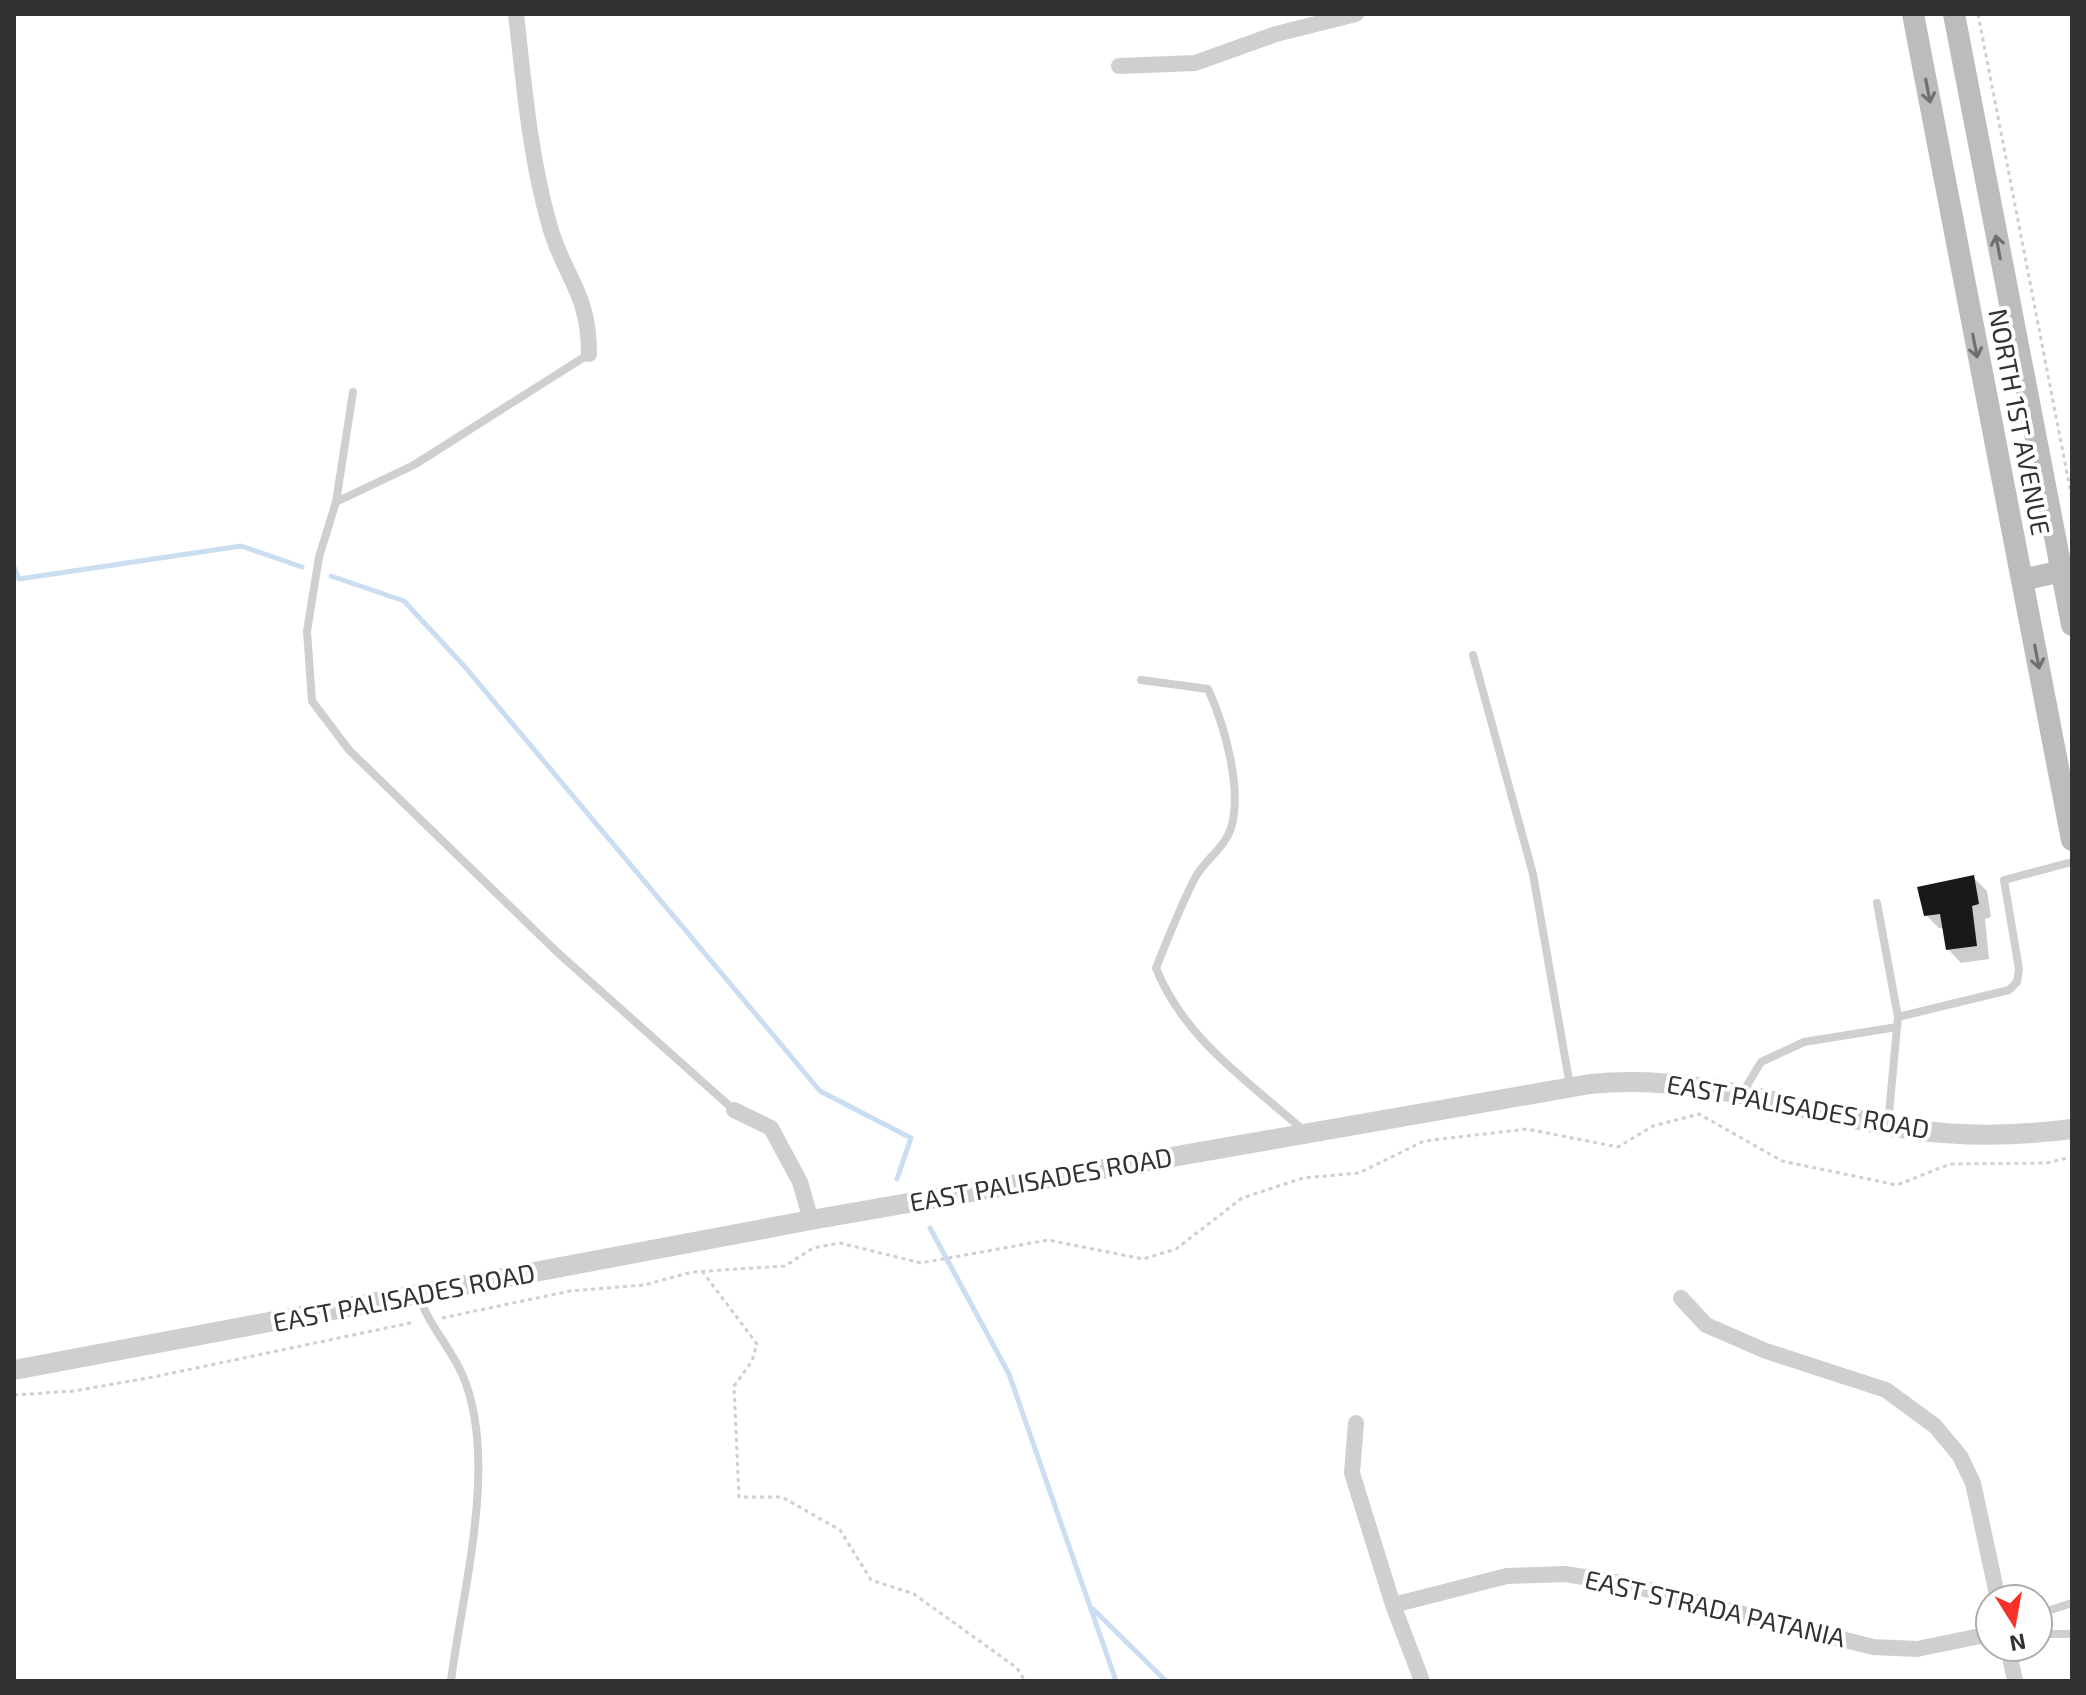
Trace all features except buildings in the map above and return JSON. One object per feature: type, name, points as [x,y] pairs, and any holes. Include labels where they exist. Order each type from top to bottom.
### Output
[{"type":"main road","name":"NORTH 1ST AVENUE","points":[[1913,14],[2072,840]]},
{"type":"main road","name":"NORTH 1ST AVENUE","points":[[1954,14],[2067,570],[2072,625]]},
{"type":"main road","points":[[2022,580],[2067,570]]},
{"type":"street","points":[[516,14],[528,116],[550,229],[580,292],[589,321],[589,354]]},
{"type":"street","points":[[1119,66],[1195,63],[1276,34],[1356,14]]},
{"type":"street","name":"EAST PALISADES ROAD","points":[[14,1370],[811,1220],[1570,1087],[1649,1081],[1743,1092],[1888,1125],[1980,1134],[2072,1129]]},
{"type":"street","points":[[734,1110],[771,1128],[800,1182],[811,1220]]},
{"type":"street","points":[[1681,1298],[1706,1325],[1766,1351],[1886,1390],[1935,1426],[1960,1456],[1973,1483],[1995,1583]]},
{"type":"street","points":[[1356,1423],[1352,1473],[1393,1605],[1422,1681]]},
{"type":"street","name":"EAST STRADA PATANIA","points":[[1393,1605],[1507,1576],[1565,1574],[1622,1583],[1873,1647],[1917,1649],[1974,1637]]},
{"type":"lane","points":[[336,502],[414,465],[589,354]]},
{"type":"lane","points":[[353,392],[336,502],[319,557],[307,631],[312,701],[349,750],[513,909],[734,1110]]},
{"type":"lane","points":[[1473,655],[1533,874],[1570,1087]]},
{"type":"lane","points":[[1141,680],[1208,689],[1223,722],[1233,806],[1231,827],[1222,847],[1197,874],[1156,968],[1163,986],[1203,1044],[1307,1133]]},
{"type":"lane","points":[[1898,1017],[2009,990],[2017,982],[2019,969],[2004,880],[2072,862]]},
{"type":"lane","points":[[1877,903],[1898,1017],[1888,1125]]},
{"type":"lane","points":[[1743,1092],[1761,1062],[1804,1042],[1897,1027]]},
{"type":"lane","points":[[419,1295],[427,1320],[463,1376],[478,1444],[478,1506],[451,1681]]},
{"type":"path","points":[[1978,14],[2072,499]]},
{"type":"path","points":[[14,1395],[74,1391],[206,1364],[273,1355],[570,1291],[644,1285],[702,1271],[785,1266],[813,1248],[840,1243],[921,1263],[1048,1240],[1143,1259],[1176,1249],[1242,1198],[1303,1178],[1359,1173],[1424,1141],[1527,1129],[1618,1147],[1653,1126],[1699,1114],[1782,1161],[1897,1185],[1950,1164],[2047,1163],[2072,1157]]},
{"type":"path","points":[[702,1271],[757,1344],[752,1361],[734,1386],[739,1497],[782,1497],[840,1530],[871,1580],[914,1594],[1006,1659],[1025,1681]]},
{"type":"waterway","points":[[14,567],[19,579],[241,546],[302,567]]},
{"type":"waterway","points":[[331,576],[404,601],[465,667],[820,1091],[911,1138],[897,1179]]},
{"type":"waterway","points":[[930,1228],[1009,1374],[1116,1681]]},
{"type":"waterway","points":[[1093,1609],[1166,1681]]}]
